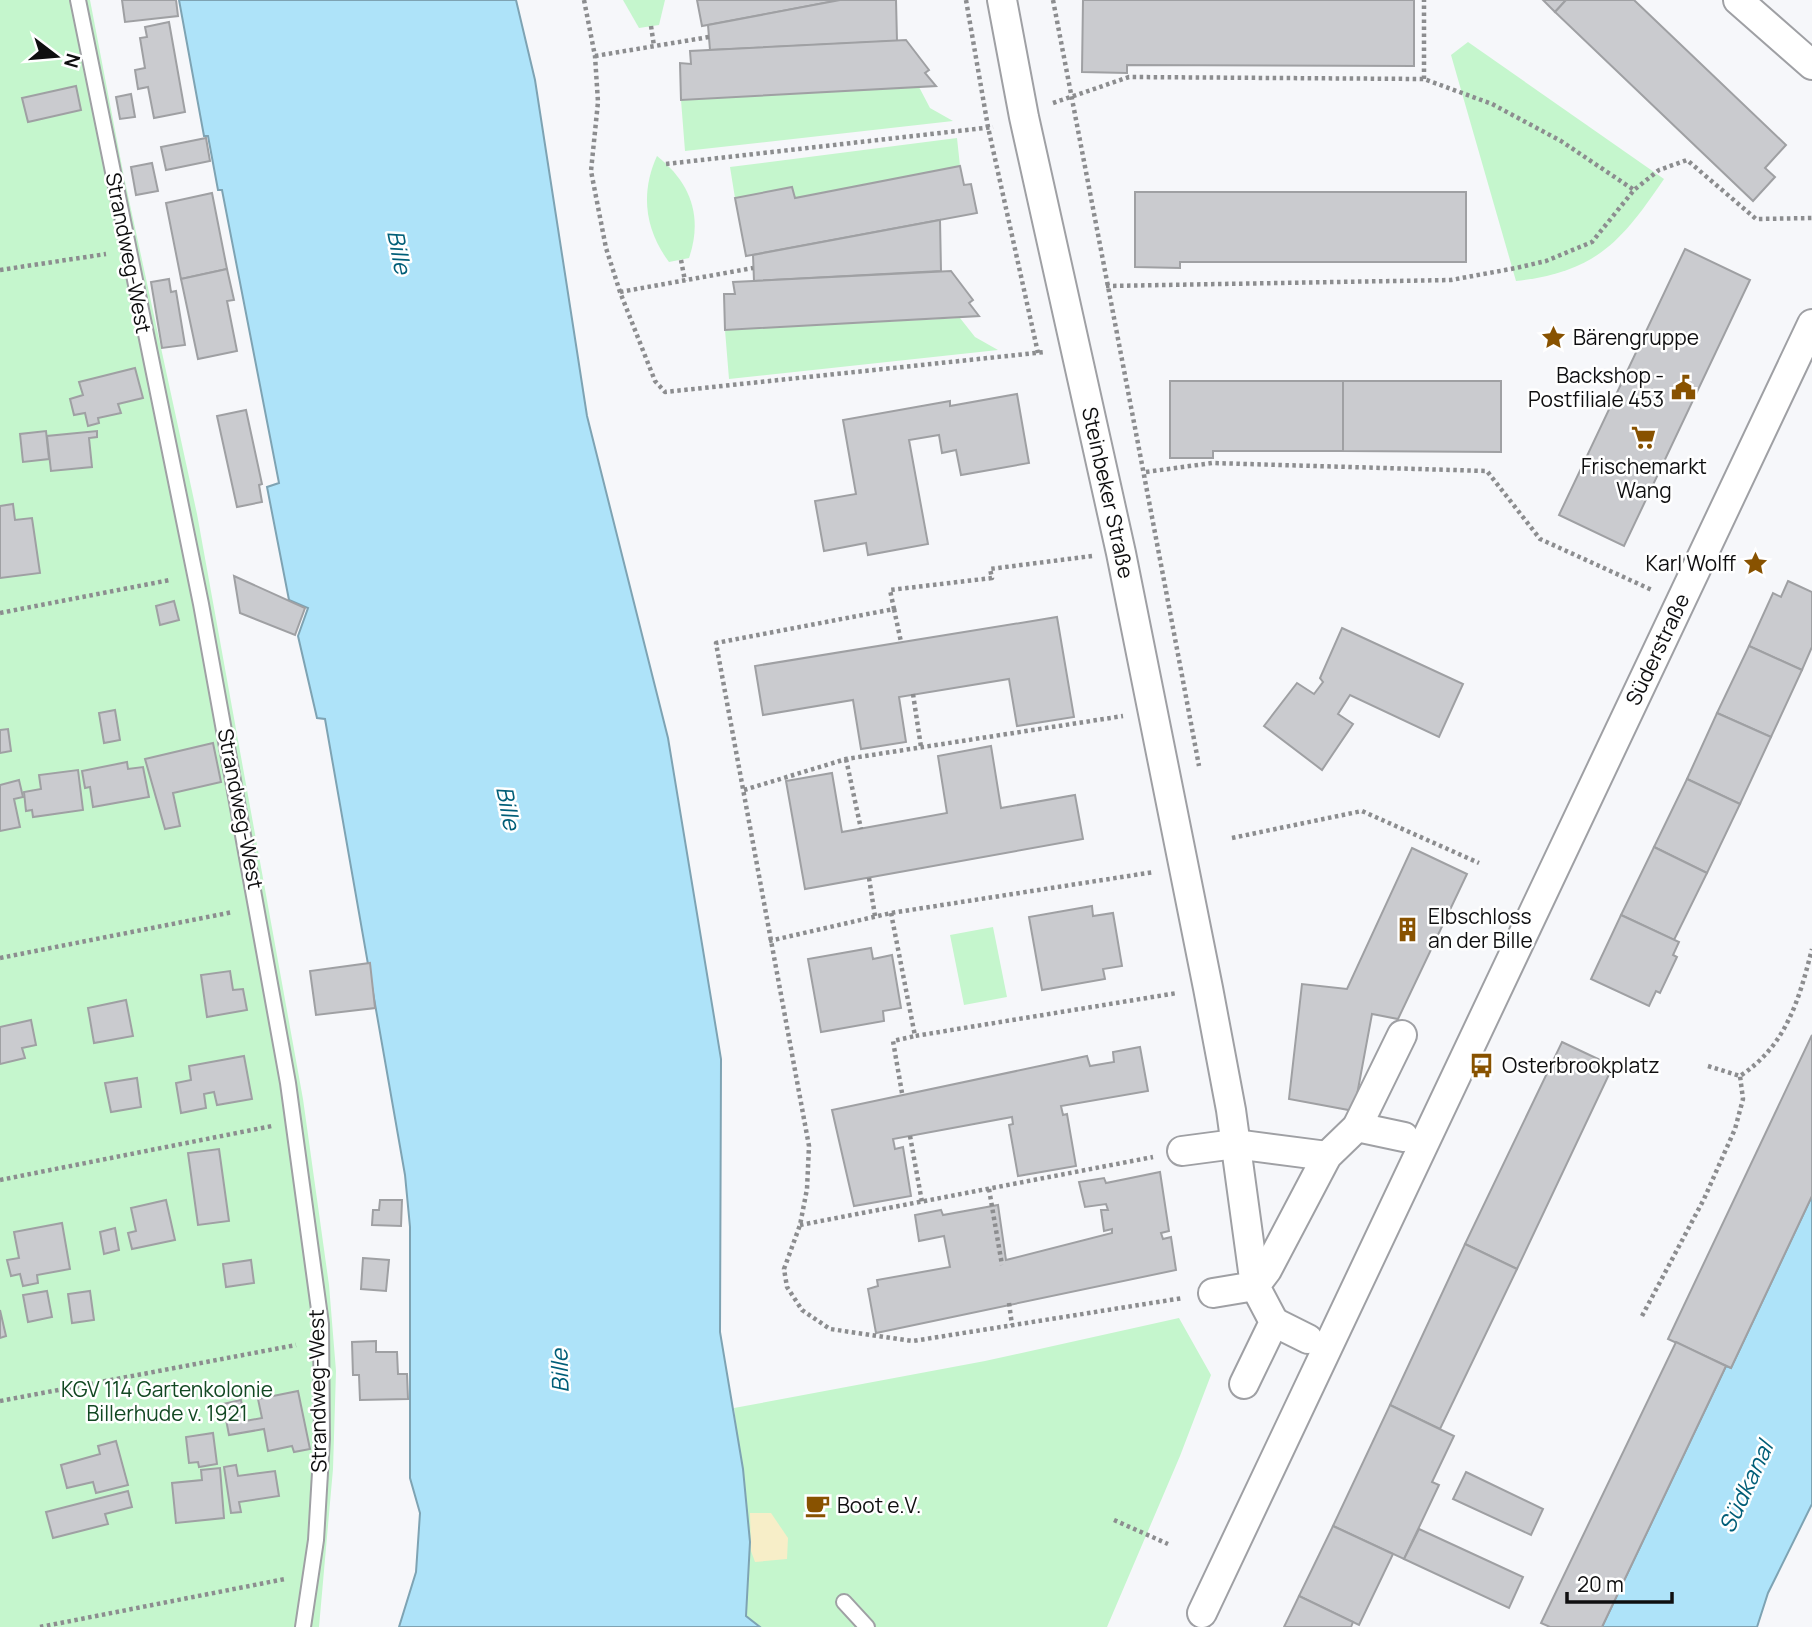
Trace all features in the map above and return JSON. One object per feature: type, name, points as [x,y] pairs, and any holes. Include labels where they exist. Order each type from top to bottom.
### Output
[{"type":"street","name":"Steinbeker Straße","points":[[1002,0],[1073,346],[1121,553],[1181,868],[1208,988]]},
{"type":"street","points":[[1738,0],[1812,65]]},
{"type":"street","name":"Süderstraße","points":[[1197,1622],[1504,976],[1677,604],[1812,324]]},
{"type":"street","points":[[1208,988],[1236,1144],[1255,1286],[1273,1322],[1308,1339]]},
{"type":"street","points":[[1213,1293],[1255,1286],[1267,1269],[1327,1156],[1357,1127],[1402,1035]]},
{"type":"street","points":[[1357,1127],[1404,1137]]},
{"type":"street","points":[[1182,1151],[1236,1144],[1327,1156]]},
{"type":"street","points":[[1244,1384],[1273,1322]]},
{"type":"lane","name":"Strandweg-West","points":[[78,0],[195,575],[258,907],[293,1123],[321,1340],[322,1439],[303,1627]]},
{"type":"lane","points":[[844,1602],[867,1627]]},
{"type":"path","points":[[584,0],[595,56],[598,102],[591,171],[606,248],[655,381],[665,392],[1038,353],[1073,346]]},
{"type":"path","points":[[965,0],[988,127],[1038,353]]},
{"type":"path","points":[[1053,0],[1106,286],[1146,472],[1200,769]]},
{"type":"path","points":[[1424,0],[1424,79]]},
{"type":"path","points":[[651,26],[654,46]]},
{"type":"path","points":[[595,56],[709,37]]},
{"type":"path","points":[[666,164],[1025,121],[1071,95],[1129,77],[1424,79],[1492,104],[1561,141],[1634,190]]},
{"type":"path","points":[[1106,286],[1464,278],[1546,261],[1592,242],[1634,190],[1659,170],[1687,160],[1756,219],[1812,218]]},
{"type":"path","points":[[0,270],[128,250]]},
{"type":"path","points":[[681,260],[685,281]]},
{"type":"path","points":[[620,292],[753,268]]},
{"type":"path","points":[[1146,472],[1212,463],[1487,471],[1540,540],[1620,574],[1677,604]]},
{"type":"path","points":[[901,642],[890,590],[992,578],[990,569],[1121,553]]},
{"type":"path","points":[[0,613],[195,575]]},
{"type":"path","points":[[894,609],[716,643],[809,1146],[807,1189],[800,1225],[784,1269],[787,1287],[802,1310],[830,1329],[913,1341],[1213,1293]]},
{"type":"path","points":[[913,694],[921,747]]},
{"type":"path","points":[[744,790],[846,759],[1152,711]]},
{"type":"path","points":[[846,759],[861,829]]},
{"type":"path","points":[[1232,838],[1362,811],[1479,863]]},
{"type":"path","points":[[769,941],[891,913],[1181,868]]},
{"type":"path","points":[[869,878],[875,916]]},
{"type":"path","points":[[0,958],[258,907]]},
{"type":"path","points":[[891,913],[915,1036]]},
{"type":"path","points":[[1708,1066],[1740,1076],[1759,1064],[1783,1035],[1796,1007],[1812,948]]},
{"type":"path","points":[[902,1093],[893,1041],[1208,988]]},
{"type":"path","points":[[1642,1316],[1704,1199],[1735,1129],[1743,1099],[1740,1076]]},
{"type":"path","points":[[0,1180],[239,1130],[293,1123]]},
{"type":"path","points":[[911,1136],[922,1202]]},
{"type":"path","points":[[800,1225],[1182,1151]]},
{"type":"path","points":[[989,1189],[1002,1265]]},
{"type":"path","points":[[1009,1303],[1012,1325]]},
{"type":"path","points":[[0,1401],[321,1340]]},
{"type":"path","points":[[1114,1520],[1168,1544]]},
{"type":"path","points":[[40,1627],[310,1575]]},
{"type":"green space","name":"KGV 114 Gartenkolonie Billerhude v. 1921","points":[[0,0],[90,0],[124,177],[197,514],[303,1099],[329,1285],[336,1371],[333,1469],[319,1627],[0,1627]]},
{"type":"green space","points":[[623,0],[665,0],[659,25],[639,28]]},
{"type":"green space","points":[[1468,42],[1664,179],[1619,237],[1587,261],[1544,277],[1516,281],[1451,55]]},
{"type":"green space","points":[[919,87],[930,108],[953,121],[685,151],[681,100]]},
{"type":"green space","points":[[957,138],[960,166],[795,198],[792,187],[735,198],[730,167]]},
{"type":"green space","points":[[657,156],[678,178],[691,202],[695,229],[689,258],[669,262],[650,224],[648,184]]},
{"type":"green space","points":[[960,318],[975,337],[998,350],[729,379],[725,330]]},
{"type":"green space","points":[[993,927],[1007,997],[964,1005],[950,935]]},
{"type":"green space","points":[[1179,1318],[1211,1375],[1180,1456],[1107,1627],[760,1627],[746,1616],[750,1542],[734,1408],[985,1361]]},
{"type":"sand","points":[[750,1513],[771,1513],[788,1538],[787,1559],[755,1562],[751,1551]]},
{"type":"water","name":"Bille","points":[[179,0],[516,0],[535,80],[587,416],[668,738],[721,1059],[720,1332],[743,1469],[750,1542],[746,1616],[760,1627],[399,1627],[416,1572],[420,1513],[410,1478],[410,1227],[405,1175],[325,719],[317,718],[298,636],[308,608],[289,600],[267,487],[279,483],[222,190],[218,190],[208,136],[204,136]]},
{"type":"water","name":"Südkanal","points":[[1812,1196],[1812,1504],[1768,1593],[1757,1627],[1602,1627],[1726,1366],[1731,1368]]},
{"type":"building","points":[[122,0],[176,0],[178,16],[125,22]]},
{"type":"building","points":[[697,0],[840,0],[702,26]]},
{"type":"building","points":[[840,0],[896,0],[897,41],[710,50],[708,25]]},
{"type":"building","points":[[1083,0],[1414,0],[1414,66],[1127,65],[1127,73],[1082,72]]},
{"type":"building","points":[[1543,0],[1566,0],[1555,12]]},
{"type":"building","points":[[1566,0],[1634,0],[1786,145],[1765,168],[1775,177],[1753,201],[1555,12]]},
{"type":"building","points":[[169,22],[185,112],[154,118],[148,87],[138,89],[135,70],[145,68],[140,38],[147,37],[145,27]]},
{"type":"building","points":[[906,40],[929,70],[925,73],[936,86],[681,100],[680,63],[691,64],[690,51]]},
{"type":"building","points":[[76,86],[81,110],[28,122],[22,98]]},
{"type":"building","points":[[131,94],[135,117],[120,119],[116,97]]},
{"type":"building","points":[[206,138],[210,161],[166,170],[161,147]]},
{"type":"building","points":[[152,163],[158,191],[136,195],[131,167]]},
{"type":"building","points":[[960,166],[964,185],[971,184],[977,213],[746,256],[735,198],[792,187],[795,198]]},
{"type":"building","points":[[1135,192],[1466,192],[1466,262],[1180,262],[1180,268],[1135,267]]},
{"type":"building","points":[[212,193],[227,269],[181,279],[166,203]]},
{"type":"building","points":[[940,220],[941,271],[754,281],[753,255]]},
{"type":"building","points":[[1685,249],[1750,280],[1624,546],[1559,515]]},
{"type":"building","points":[[227,269],[234,300],[227,301],[237,351],[198,359],[181,279]]},
{"type":"building","points":[[951,271],[973,300],[969,303],[979,316],[725,330],[724,294],[735,294],[733,282]]},
{"type":"building","points":[[169,279],[171,292],[176,291],[185,345],[162,348],[151,282]]},
{"type":"building","points":[[135,368],[143,398],[118,404],[121,413],[98,418],[99,423],[88,426],[85,413],[74,415],[70,399],[83,395],[79,382]]},
{"type":"building","points":[[1170,381],[1343,381],[1343,451],[1213,451],[1213,458],[1170,458]]},
{"type":"building","points":[[1343,381],[1501,381],[1501,452],[1343,451]]},
{"type":"building","points":[[1017,394],[1029,463],[961,475],[956,450],[942,453],[939,435],[909,440],[928,544],[868,555],[866,543],[824,551],[815,501],[856,494],[843,420],[950,401],[950,406]]},
{"type":"building","points":[[246,410],[262,484],[259,485],[262,502],[237,507],[217,416]]},
{"type":"building","points":[[46,431],[49,459],[23,462],[20,434]]},
{"type":"building","points":[[97,431],[97,437],[89,438],[92,467],[51,471],[47,436]]},
{"type":"building","points":[[13,504],[15,520],[32,518],[40,573],[0,578],[0,506]]},
{"type":"building","points":[[234,576],[305,608],[295,635],[240,613]]},
{"type":"building","points":[[1788,581],[1812,592],[1812,647],[1802,670],[1749,646],[1773,593],[1781,597]]},
{"type":"building","points":[[174,601],[179,620],[160,625],[156,606]]},
{"type":"building","points":[[1057,617],[1074,717],[1017,726],[1009,679],[899,697],[906,742],[861,749],[853,700],[763,715],[755,666]]},
{"type":"building","points":[[1342,628],[1463,684],[1439,737],[1350,695],[1338,714],[1353,724],[1322,770],[1264,726],[1297,683],[1314,694],[1323,682],[1320,678]]},
{"type":"building","points":[[1749,646],[1802,670],[1771,737],[1717,713]]},
{"type":"building","points":[[115,710],[120,740],[104,743],[99,713]]},
{"type":"building","points":[[1717,713],[1771,737],[1740,804],[1687,779]]},
{"type":"building","points":[[8,729],[11,751],[0,753],[0,730]]},
{"type":"building","points":[[213,743],[221,782],[173,793],[180,826],[165,829],[145,759]]},
{"type":"building","points":[[991,746],[1001,808],[1075,795],[1083,839],[805,889],[786,781],[832,773],[842,832],[947,813],[938,756]]},
{"type":"building","points":[[127,762],[128,769],[143,767],[149,797],[93,807],[90,787],[85,788],[82,771]]},
{"type":"building","points":[[78,770],[83,810],[33,817],[32,810],[26,811],[24,792],[41,789],[39,775]]},
{"type":"building","points":[[1687,779],[1740,804],[1707,873],[1654,847]]},
{"type":"building","points":[[19,780],[23,797],[14,799],[20,827],[0,831],[0,785]]},
{"type":"building","points":[[1654,847],[1707,873],[1674,940],[1621,915]]},
{"type":"building","name":"Elbschloss an der Bille","points":[[1412,848],[1467,874],[1398,1019],[1372,1014],[1354,1111],[1289,1099],[1302,984],[1347,989]]},
{"type":"building","points":[[1092,906],[1093,916],[1113,913],[1122,966],[1103,969],[1105,979],[1042,990],[1029,917]]},
{"type":"building","points":[[1621,915],[1679,942],[1673,955],[1677,957],[1660,993],[1656,991],[1649,1006],[1591,979]]},
{"type":"building","points":[[871,948],[873,959],[892,955],[901,1008],[883,1011],[884,1021],[821,1032],[808,959]]},
{"type":"building","points":[[370,963],[375,1008],[316,1015],[310,971]]},
{"type":"building","points":[[230,971],[233,990],[243,989],[247,1010],[207,1017],[201,975]]},
{"type":"building","points":[[126,1000],[133,1036],[94,1043],[88,1008]]},
{"type":"building","points":[[31,1020],[36,1045],[22,1048],[25,1058],[0,1064],[0,1027]]},
{"type":"building","points":[[1812,1035],[1812,1196],[1731,1368],[1668,1339]]},
{"type":"building","points":[[1562,1042],[1613,1066],[1517,1269],[1465,1244]]},
{"type":"building","points":[[1140,1047],[1148,1091],[1061,1106],[1063,1115],[1067,1114],[1076,1166],[1018,1176],[1009,1125],[1013,1124],[1012,1117],[893,1139],[895,1149],[903,1147],[911,1196],[854,1206],[832,1110],[1087,1056],[1090,1066],[1114,1062],[1113,1052]]},
{"type":"building","points":[[244,1056],[252,1099],[217,1105],[214,1092],[204,1094],[206,1108],[181,1113],[176,1083],[191,1080],[189,1066]]},
{"type":"building","points":[[137,1078],[141,1107],[111,1112],[105,1083]]},
{"type":"building","points":[[219,1149],[229,1221],[198,1225],[188,1153]]},
{"type":"building","points":[[1160,1172],[1169,1231],[1161,1233],[1163,1239],[1171,1237],[1176,1270],[876,1333],[868,1289],[878,1286],[877,1280],[950,1267],[944,1236],[919,1241],[915,1215],[941,1210],[943,1215],[998,1205],[1006,1260],[1112,1233],[1112,1229],[1104,1231],[1101,1210],[1108,1210],[1106,1204],[1085,1207],[1079,1182],[1104,1178],[1106,1183]]},
{"type":"building","points":[[166,1200],[175,1240],[132,1249],[128,1233],[136,1231],[131,1208]]},
{"type":"building","points":[[380,1200],[402,1200],[401,1226],[372,1225],[373,1210],[379,1210]]},
{"type":"building","points":[[62,1223],[70,1269],[37,1275],[38,1283],[23,1286],[20,1274],[11,1276],[7,1260],[19,1258],[14,1232]]},
{"type":"building","points":[[115,1228],[119,1250],[104,1254],[100,1232]]},
{"type":"building","points":[[1465,1244],[1517,1269],[1440,1429],[1390,1405]]},
{"type":"building","points":[[363,1258],[389,1260],[386,1291],[361,1289]]},
{"type":"building","points":[[251,1260],[254,1283],[226,1287],[223,1264]]},
{"type":"building","points":[[47,1291],[52,1317],[28,1322],[23,1295]]},
{"type":"building","points":[[90,1291],[94,1320],[72,1323],[68,1294]]},
{"type":"building","points":[[0,1310],[6,1336],[0,1338]]},
{"type":"building","points":[[376,1341],[376,1352],[397,1352],[398,1374],[407,1374],[408,1399],[360,1400],[359,1375],[353,1375],[352,1342]]},
{"type":"building","points":[[1676,1342],[1726,1366],[1602,1627],[1550,1627],[1541,1623]]},
{"type":"building","points":[[298,1391],[310,1449],[294,1452],[292,1446],[268,1451],[264,1429],[229,1435],[223,1404],[241,1400],[245,1421],[262,1418],[258,1399]]},
{"type":"building","points":[[1390,1405],[1454,1436],[1432,1482],[1439,1485],[1404,1559],[1333,1526]]},
{"type":"building","points":[[213,1433],[217,1464],[199,1467],[198,1462],[189,1463],[186,1437]]},
{"type":"building","points":[[116,1441],[128,1485],[96,1493],[93,1482],[67,1488],[61,1465],[100,1454],[98,1446]]},
{"type":"building","points":[[236,1465],[238,1476],[275,1471],[279,1496],[239,1502],[241,1512],[231,1513],[224,1467]]},
{"type":"building","points":[[220,1468],[224,1518],[176,1523],[172,1483],[202,1480],[201,1470]]},
{"type":"building","points":[[1466,1472],[1543,1509],[1531,1535],[1453,1499]]},
{"type":"building","points":[[128,1491],[132,1507],[105,1514],[108,1524],[53,1538],[46,1512]]},
{"type":"building","points":[[1333,1526],[1393,1554],[1359,1625],[1299,1596]]},
{"type":"building","points":[[1419,1529],[1523,1577],[1509,1608],[1404,1559]]},
{"type":"building","points":[[1299,1596],[1353,1622],[1351,1627],[1284,1627]]},
{"type":"place","name":"Bärengruppe","points":[[1553,338]]},
{"type":"place","name":"Backshop - Postfiliale 453","points":[[1684,388]]},
{"type":"place","name":"Frischemarkt Wang","points":[[1644,438]]},
{"type":"place","name":"Karl Wolff","points":[[1756,564]]},
{"type":"place","name":"Elbschloss an der Bille","points":[[1408,929]]},
{"type":"place","name":"Osterbrookplatz","points":[[1482,1066]]},
{"type":"place","name":"Boot e.V.","points":[[817,1506]]}]
